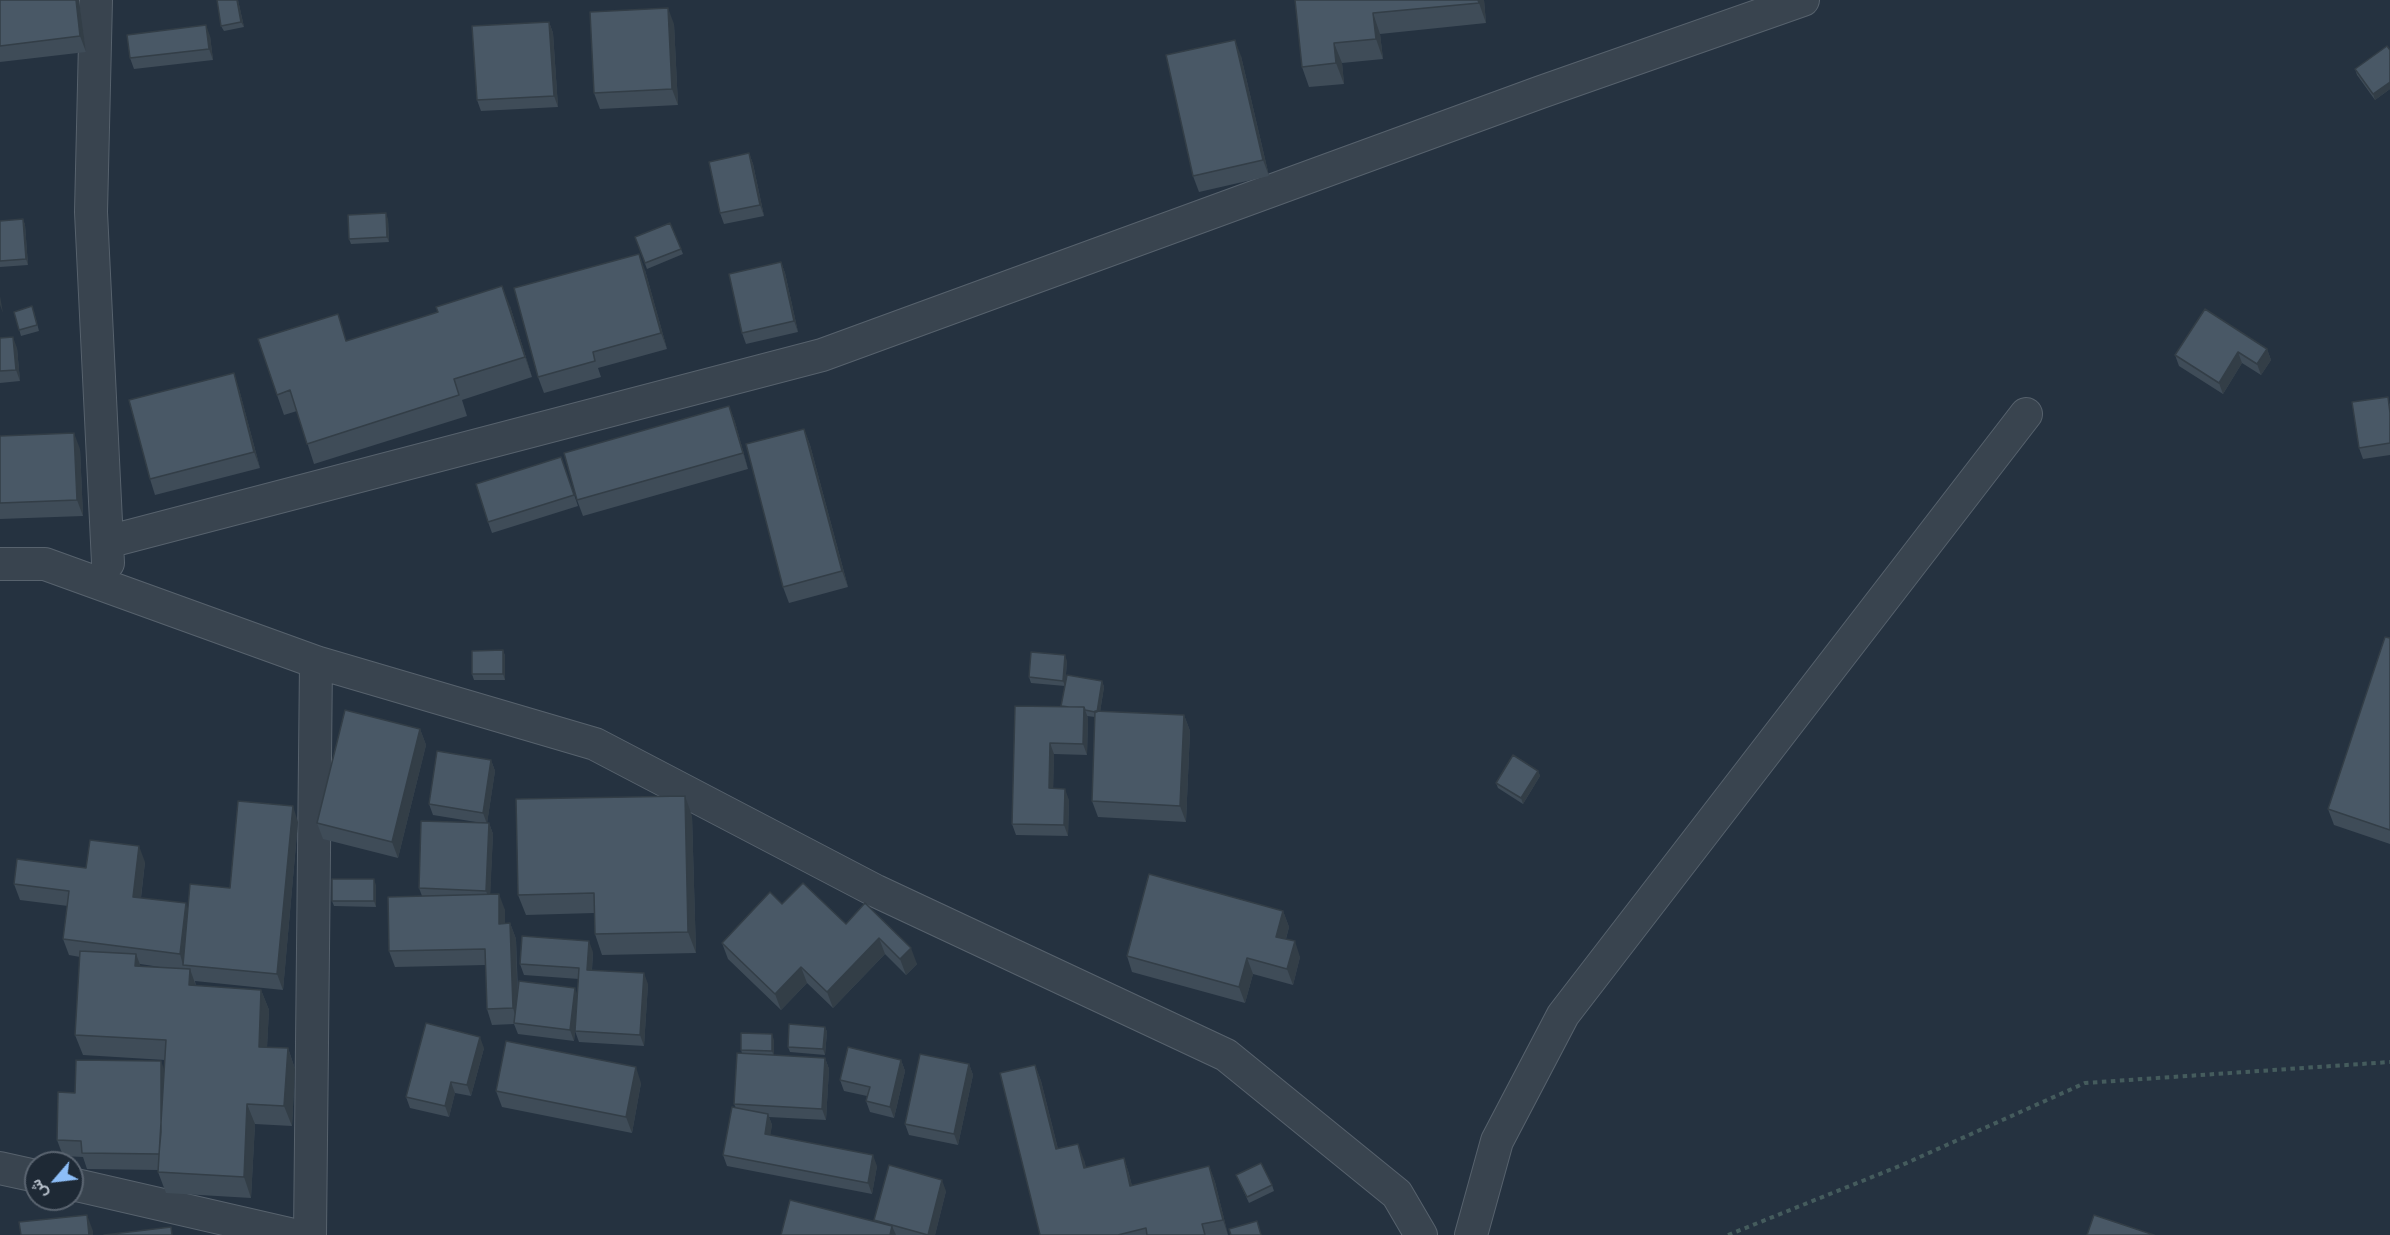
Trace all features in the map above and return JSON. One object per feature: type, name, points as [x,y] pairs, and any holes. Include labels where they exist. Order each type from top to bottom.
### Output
[{"type":"street","points":[[96,0],[91,213],[110,588]]},
{"type":"street","points":[[107,542],[822,355],[1518,100],[1803,0]]},
{"type":"street","points":[[1471,1235],[1497,1141],[1563,1015],[2026,414]]},
{"type":"street","points":[[0,564],[45,564],[316,662],[595,744],[876,891],[1226,1055],[1397,1194],[1421,1235]]},
{"type":"street","points":[[310,1235],[316,662]]},
{"type":"street","points":[[0,1168],[24,1173]]},
{"type":"street","points":[[84,1187],[294,1235]]},
{"type":"path","points":[[1728,1235],[1902,1165],[2085,1083],[2390,1062]]},
{"type":"building","points":[[0,0],[76,0],[80,36],[0,46]]},
{"type":"building","points":[[217,0],[237,0],[241,22],[221,26]]},
{"type":"building","points":[[1295,0],[1478,0],[1479,3],[1373,13],[1376,39],[1334,43],[1336,63],[1302,67]]},
{"type":"building","points":[[668,8],[672,89],[594,93],[590,12]]},
{"type":"building","points":[[549,22],[554,96],[477,100],[472,26]]},
{"type":"building","points":[[206,25],[209,49],[130,58],[127,35]]},
{"type":"building","points":[[1235,40],[1263,160],[1193,176],[1166,55]]},
{"type":"building","points":[[2387,46],[2390,50],[2390,82],[2373,94],[2355,69]]},
{"type":"building","points":[[749,153],[760,205],[720,213],[709,162]]},
{"type":"building","points":[[386,213],[387,237],[349,239],[348,215]]},
{"type":"building","points":[[23,219],[26,259],[0,261],[0,221]]},
{"type":"building","points":[[670,223],[681,249],[645,263],[635,237]]},
{"type":"building","points":[[639,254],[661,333],[593,352],[595,361],[538,377],[514,288]]},
{"type":"building","points":[[781,262],[794,321],[742,333],[729,274]]},
{"type":"building","points":[[502,286],[525,357],[454,379],[459,395],[307,444],[290,390],[277,395],[258,339],[338,314],[346,341],[438,312],[436,307]]},
{"type":"building","points":[[32,306],[37,325],[19,330],[14,312]]},
{"type":"building","points":[[2205,309],[2267,349],[2257,364],[2238,352],[2219,383],[2175,355]]},
{"type":"building","points":[[13,337],[16,370],[0,371],[0,338]]},
{"type":"building","points":[[234,373],[254,452],[150,479],[129,400]]},
{"type":"building","points":[[2388,397],[2390,443],[2359,448],[2352,402]]},
{"type":"building","points":[[729,406],[743,453],[577,500],[564,453]]},
{"type":"building","points":[[804,429],[842,571],[783,587],[746,444]]},
{"type":"building","points":[[74,433],[77,500],[0,503],[0,436]]},
{"type":"building","points":[[561,457],[574,495],[488,522],[476,484]]},
{"type":"building","points":[[2385,637],[2390,638],[2390,830],[2328,809]]},
{"type":"building","points":[[503,650],[503,674],[472,674],[472,651]]},
{"type":"building","points":[[1031,652],[1065,655],[1063,681],[1029,677]]},
{"type":"building","points":[[1067,675],[1102,681],[1097,712],[1085,710],[1084,707],[1061,706]]},
{"type":"building","points":[[1015,706],[1084,707],[1083,744],[1050,743],[1049,788],[1065,789],[1064,825],[1012,824]]},
{"type":"building","points":[[345,710],[420,729],[392,842],[317,823]]},
{"type":"building","points":[[1095,711],[1184,715],[1180,806],[1092,801]]},
{"type":"building","points":[[437,751],[491,760],[483,813],[429,804]]},
{"type":"building","points":[[1513,755],[1538,771],[1521,798],[1496,783]]},
{"type":"building","points":[[685,796],[688,932],[595,934],[594,893],[518,895],[516,799]]},
{"type":"building","points":[[238,801],[293,806],[277,974],[183,965],[190,884],[230,888]]},
{"type":"building","points":[[421,821],[489,823],[486,891],[419,888]]},
{"type":"building","points":[[90,840],[139,846],[133,897],[186,903],[180,954],[63,939],[69,891],[14,884],[17,859],[86,868]]},
{"type":"building","points":[[1149,874],[1283,911],[1276,937],[1295,941],[1287,969],[1247,958],[1239,987],[1127,956]]},
{"type":"building","points":[[332,879],[374,879],[374,901],[332,901]]},
{"type":"building","points":[[803,883],[846,924],[865,903],[911,948],[900,959],[879,938],[827,992],[801,967],[775,994],[722,943],[770,892],[782,904]]},
{"type":"building","points":[[499,894],[499,924],[510,923],[513,1008],[487,1009],[485,949],[389,951],[388,897]]},
{"type":"building","points":[[522,936],[589,941],[587,970],[644,973],[640,1035],[575,1031],[579,968],[520,964]]},
{"type":"building","points":[[80,951],[136,954],[135,966],[190,969],[189,985],[261,990],[259,1047],[288,1048],[284,1106],[247,1104],[244,1177],[158,1172],[166,1040],[75,1035]]},
{"type":"building","points":[[519,981],[575,988],[570,1030],[514,1023]]},
{"type":"building","points":[[426,1023],[480,1037],[467,1085],[451,1082],[445,1106],[406,1097]]},
{"type":"building","points":[[789,1024],[825,1027],[823,1049],[788,1047]]},
{"type":"building","points":[[741,1033],[772,1034],[772,1051],[741,1050]]},
{"type":"building","points":[[506,1041],[636,1067],[626,1117],[496,1091]]},
{"type":"building","points":[[848,1047],[901,1060],[890,1107],[866,1101],[870,1087],[840,1080]]},
{"type":"building","points":[[737,1053],[825,1058],[822,1109],[734,1104]]},
{"type":"building","points":[[920,1054],[969,1064],[954,1134],[905,1124]]},
{"type":"building","points":[[76,1060],[161,1061],[159,1154],[84,1153],[81,1141],[57,1140],[58,1092],[75,1093]]},
{"type":"building","points":[[1035,1065],[1056,1149],[1078,1144],[1084,1168],[1124,1158],[1130,1186],[1209,1166],[1223,1220],[1202,1224],[1205,1235],[1147,1235],[1146,1228],[1118,1235],[1040,1235],[1000,1073]]},
{"type":"building","points":[[732,1107],[768,1114],[765,1134],[873,1155],[868,1183],[723,1155]]},
{"type":"building","points":[[1261,1163],[1272,1185],[1247,1197],[1236,1175]]},
{"type":"building","points":[[889,1165],[942,1180],[928,1235],[874,1220]]},
{"type":"building","points":[[790,1200],[892,1226],[890,1235],[781,1235]]},
{"type":"building","points":[[87,1215],[89,1235],[21,1235],[19,1222]]},
{"type":"building","points":[[2094,1215],[2154,1235],[2087,1235]]},
{"type":"building","points":[[1257,1221],[1261,1235],[1231,1235],[1229,1229]]},
{"type":"building","points":[[171,1227],[172,1235],[104,1235]]}]
